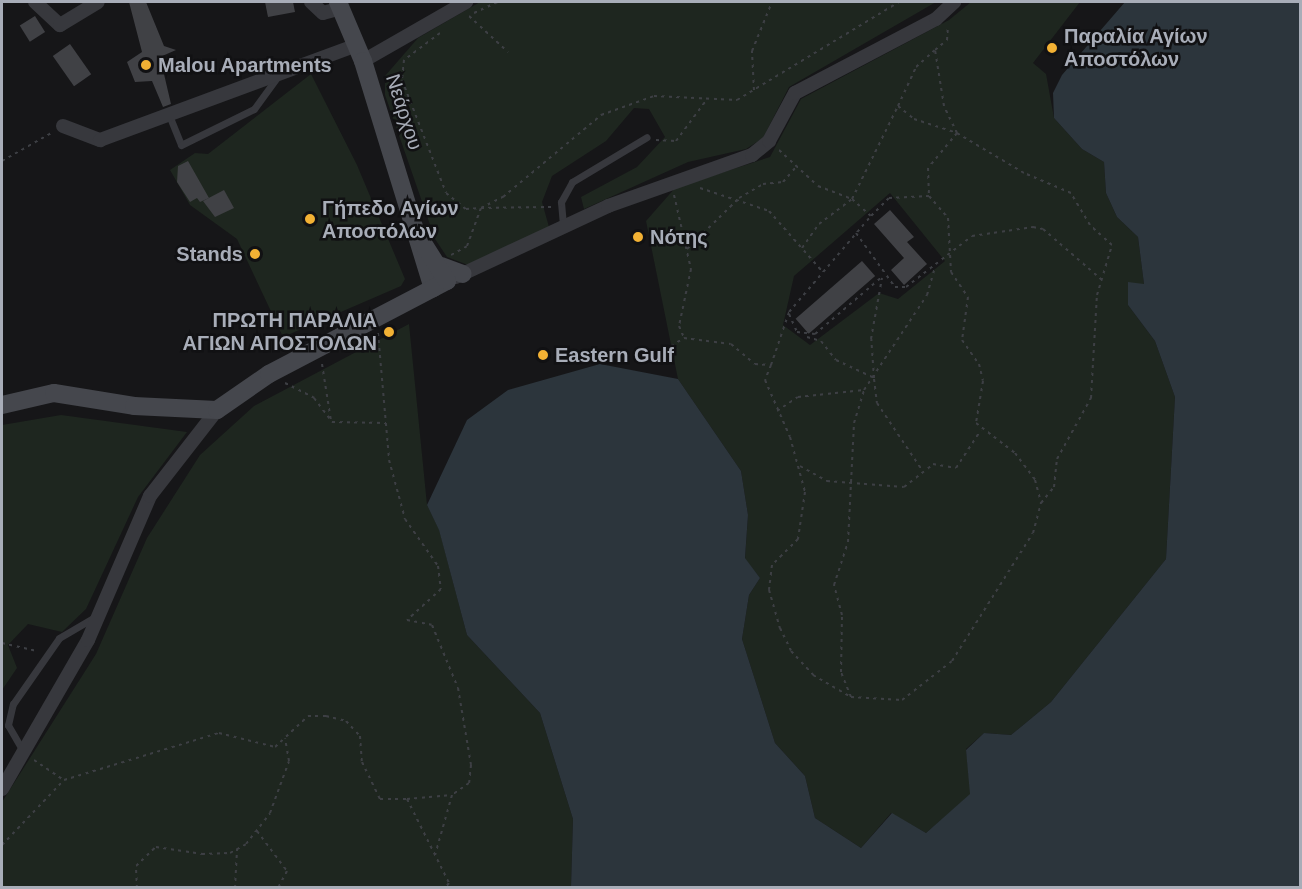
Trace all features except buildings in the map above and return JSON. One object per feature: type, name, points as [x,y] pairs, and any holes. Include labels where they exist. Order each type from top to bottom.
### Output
[{"type":"street","points":[[35,2],[60,25],[98,2]]},
{"type":"street","points":[[311,2],[323,13],[338,5]]},
{"type":"street","points":[[63,126],[100,140],[279,74],[359,53],[466,2]]},
{"type":"street","points":[[2,789],[25,755],[100,614],[150,496],[217,410],[269,374],[416,296],[441,274],[671,180],[752,155],[770,141],[795,93],[936,19],[952,4]]},
{"type":"street","name":"Νεάρχου","points":[[338,5],[359,53],[421,240],[441,274]]},
{"type":"street","points":[[2,405],[54,393],[134,406],[217,410]]},
{"type":"lane","points":[[169,115],[181,145],[254,109],[279,74]]},
{"type":"lane","points":[[563,225],[561,202],[572,182],[647,137]]},
{"type":"lane","points":[[25,755],[8,725],[13,704],[59,638],[100,614]]},
{"type":"path","points":[[458,22],[498,2]]},
{"type":"path","points":[[754,90],[752,51],[772,2]]},
{"type":"path","points":[[441,274],[467,246],[482,208],[503,197],[601,115],[654,96],[725,103],[754,90],[900,2]]},
{"type":"path","points":[[802,248],[819,224],[852,199],[916,67],[947,40],[952,4]]},
{"type":"path","points":[[469,16],[508,52]]},
{"type":"path","points":[[448,28],[404,60],[402,80],[446,193],[466,209],[544,211],[561,202]]},
{"type":"path","points":[[935,50],[944,106],[957,133]]},
{"type":"path","points":[[647,137],[676,141],[705,101]]},
{"type":"path","points":[[898,106],[914,119],[957,133],[1024,173],[1071,193],[1090,225],[1112,245],[1102,280],[1091,398],[1072,427],[1057,459],[1054,487],[1041,503],[1033,533],[1000,592],[952,661],[902,700],[851,697],[813,675],[791,651],[769,590],[772,565],[798,539],[805,492],[800,466],[765,380],[789,312],[820,270],[889,198],[929,196]]},
{"type":"path","points":[[2,161],[63,126]]},
{"type":"path","points":[[957,133],[928,168],[929,196],[948,218],[951,272],[968,297],[962,340],[979,364],[983,381],[976,423],[981,430],[1015,453],[1035,480],[1041,503]]},
{"type":"path","points":[[770,141],[818,186],[852,199],[871,216]]},
{"type":"path","points":[[686,249],[739,198],[763,184],[783,182],[796,166]]},
{"type":"path","points":[[671,180],[691,270],[679,326],[684,338]]},
{"type":"path","points":[[694,186],[739,198],[769,211],[820,270]]},
{"type":"path","points":[[856,233],[883,276],[906,287],[935,267],[951,251],[972,236],[1043,229],[1102,280]]},
{"type":"path","points":[[851,697],[842,672],[842,615],[834,585],[848,542],[847,506],[853,483],[854,423],[864,390],[927,295],[935,267]]},
{"type":"path","points":[[807,337],[883,276]]},
{"type":"path","points":[[883,276],[871,339],[878,403],[922,470]]},
{"type":"path","points":[[789,312],[797,332],[821,341],[836,360],[874,378]]},
{"type":"path","points":[[2,845],[64,780],[219,733],[275,747],[308,716],[346,721],[360,736],[362,762],[380,799],[452,795],[469,783],[471,765],[458,688],[432,625],[407,620],[441,589],[438,566],[405,519],[389,460],[377,317]]},
{"type":"path","points":[[671,346],[684,338],[731,344],[755,364],[771,365]]},
{"type":"path","points":[[319,347],[332,422]]},
{"type":"path","points":[[269,374],[314,398],[332,422]]},
{"type":"path","points":[[777,412],[798,397],[864,390]]},
{"type":"path","points":[[332,422],[386,423]]},
{"type":"path","points":[[800,466],[826,482],[904,486],[922,470],[933,464],[956,468],[981,430]]},
{"type":"path","points":[[2,643],[47,653]]},
{"type":"path","points":[[137,888],[136,866],[156,847],[202,854],[237,849],[257,831],[270,813],[290,760],[285,738]]},
{"type":"path","points":[[25,755],[64,780]]},
{"type":"path","points":[[435,855],[452,795]]},
{"type":"path","points":[[407,799],[448,886]]},
{"type":"path","points":[[257,831],[287,871],[283,884],[278,888]]},
{"type":"path","points":[[235,888],[237,849]]},
{"type":"path","points":[[283,884],[288,888]]},
{"type":"shaded area","points":[[480,2],[936,2],[789,87],[763,138],[746,149],[688,162],[584,209],[581,197],[637,167],[665,137],[649,109],[634,108],[606,141],[552,176],[542,202],[549,227],[468,265],[447,257],[435,239],[385,95],[385,76],[418,38]]},
{"type":"shaded area","points":[[971,2],[1080,2],[1033,63],[1046,74],[1054,118],[1082,149],[1104,162],[1106,193],[1117,217],[1138,237],[1144,284],[1128,305],[1155,341],[1175,397],[1166,559],[1051,702],[1011,735],[984,733],[966,749],[971,794],[926,833],[891,813],[861,848],[815,818],[805,776],[775,743],[742,639],[749,595],[760,578],[745,559],[748,515],[741,471],[678,379],[646,221],[675,188],[770,157],[801,99],[949,20]],"holes":[[[890,193],[945,261],[898,299],[879,293],[810,345],[783,325],[794,276]]]},
{"type":"shaded area","points":[[1125,2],[1300,2],[1300,887],[571,887],[573,819],[540,713],[467,635],[439,530],[427,505],[467,420],[508,390],[600,364],[678,379],[741,471],[748,515],[745,558],[760,578],[749,595],[742,639],[775,743],[805,776],[815,818],[861,848],[892,813],[926,833],[970,794],[966,750],[984,733],[1011,735],[1051,702],[1166,559],[1175,397],[1155,341],[1128,305],[1128,282],[1144,284],[1138,237],[1117,217],[1106,193],[1104,162],[1082,149],[1054,118],[1053,93],[1062,75]]},
{"type":"shaded area","name":"Γήπεδο Αγίων Αποστόλων","points":[[311,74],[357,165],[405,279],[401,286],[283,337],[237,239],[190,205],[170,170],[195,153],[208,154]]},
{"type":"shaded area","points":[[409,324],[427,505],[439,529],[467,635],[540,713],[573,819],[571,887],[2,887],[2,802],[96,654],[147,538],[200,455],[254,406]]},
{"type":"shaded area","points":[[61,415],[187,432],[138,497],[86,609],[62,632],[28,624],[8,645],[17,668],[2,690],[2,425]]},
{"type":"place","name":"Παραλία Αγίων Αποστόλων","points":[[1052,48]]},
{"type":"place","name":"Malou Apartments","points":[[146,65]]},
{"type":"place","name":"Γήπεδο Αγίων Αποστόλων","points":[[310,219]]},
{"type":"place","name":"Νότης","points":[[638,237]]},
{"type":"place","name":"Stands","points":[[255,254]]},
{"type":"place","name":"ΠΡΩΤΗ ΠΑΡΑΛΙΑ ΑΓΙΩΝ ΑΠΟΣΤΟΛΩΝ","points":[[389,332]]},
{"type":"place","name":"Eastern Gulf","points":[[543,355]]}]
